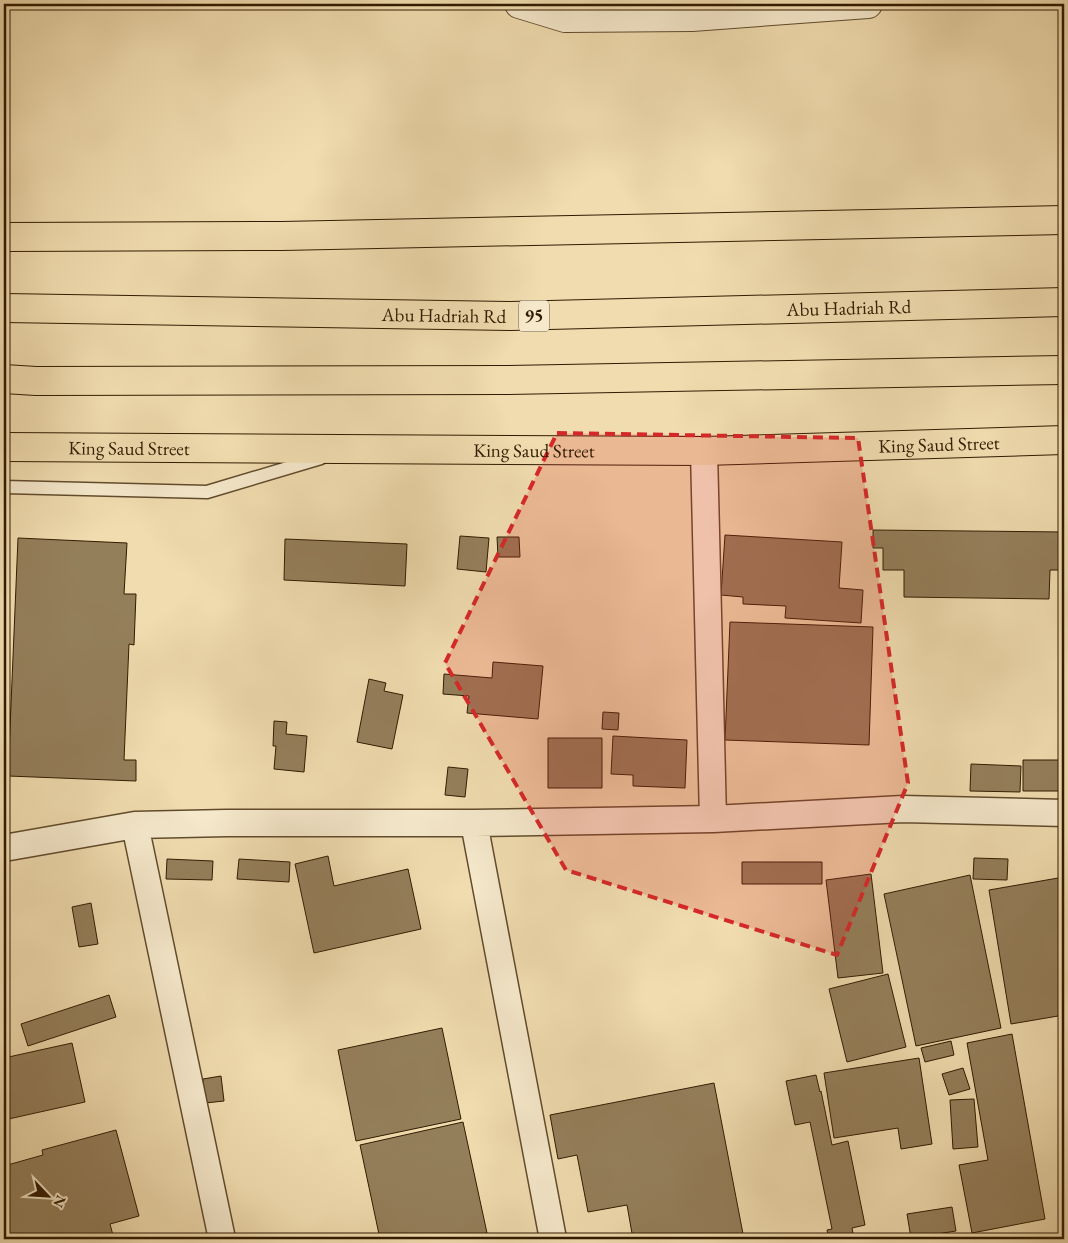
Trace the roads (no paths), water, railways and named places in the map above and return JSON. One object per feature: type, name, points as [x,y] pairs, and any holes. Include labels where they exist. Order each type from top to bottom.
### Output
[{"type":"main road","points":[[4,237],[282,236],[1064,220]]},
{"type":"main road","name":"Abu Hadriah Rd","points":[[4,308],[510,316],[1064,302]]},
{"type":"main road","points":[[4,379],[36,381],[504,380],[1064,370]]},
{"type":"main road","name":"King Saud Street","points":[[4,447],[704,451],[1064,440]]},
{"type":"street","points":[[519,4],[565,18],[692,16],[868,4]]},
{"type":"street","points":[[704,451],[713,819]]},
{"type":"street","points":[[4,848],[135,825],[474,823],[713,819],[903,810],[1064,813]]},
{"type":"street","points":[[474,823],[553,1239]]},
{"type":"street","points":[[135,825],[222,1239]]},
{"type":"lane","points":[[4,487],[207,492],[350,450]]}]
